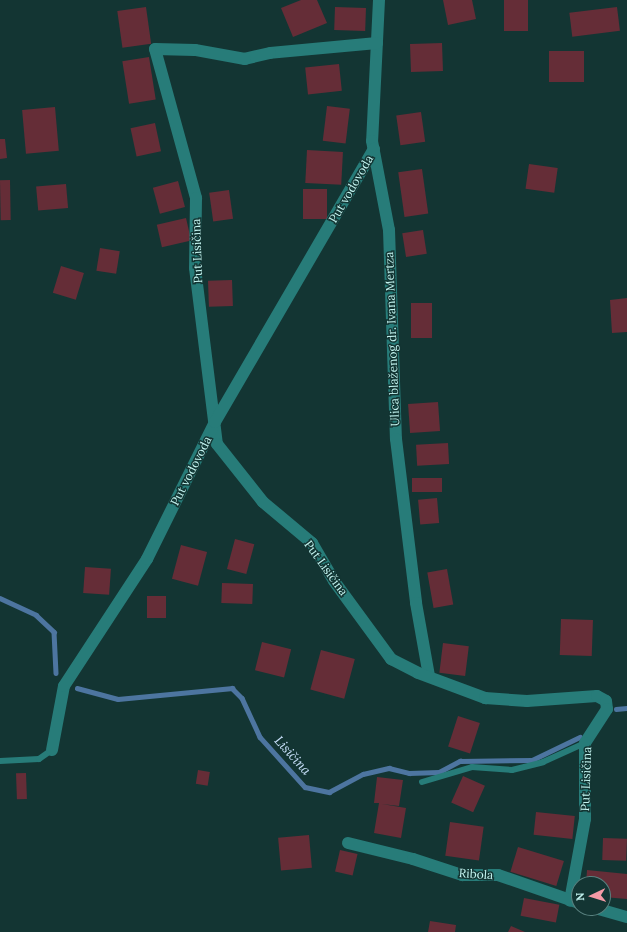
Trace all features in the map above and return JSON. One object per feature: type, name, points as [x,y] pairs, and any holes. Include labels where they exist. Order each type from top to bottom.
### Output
[{"type":"street","name":"Ulica blaženog dr. Ivana Mertza","points":[[379,0],[374,149],[389,230],[396,439],[416,603],[429,676]]},
{"type":"street","name":"Put Lisičina","points":[[377,43],[270,53],[245,59],[195,50],[155,49],[196,198],[195,268],[217,444],[237,472],[263,502],[312,543],[334,581],[391,659],[429,676],[486,698],[527,701],[597,696],[606,701],[607,709],[585,743],[585,819],[577,876]]},
{"type":"street","name":"Put vodovoda","points":[[52,750],[64,686],[147,559],[215,422],[374,149]]},
{"type":"street","name":"Ribola","points":[[348,843],[413,859],[462,875],[498,875],[571,901]]},
{"type":"street","points":[[611,912],[627,917]]},
{"type":"lane","points":[[422,782],[472,767],[512,770],[542,762],[585,743]]},
{"type":"lane","name":"Put vodovoda","points":[[0,762],[39,759],[52,750]]},
{"type":"building","points":[[301,0],[317,0],[327,23],[293,37],[281,8]]},
{"type":"building","points":[[443,0],[472,0],[476,19],[448,25]]},
{"type":"building","points":[[504,0],[528,0],[528,31],[504,31]]},
{"type":"building","points":[[146,7],[151,44],[122,48],[117,11]]},
{"type":"building","points":[[335,7],[366,8],[365,31],[334,30]]},
{"type":"building","points":[[617,7],[620,31],[572,37],[569,13]]},
{"type":"building","points":[[442,43],[443,71],[411,72],[410,44]]},
{"type":"building","points":[[549,51],[584,51],[584,82],[549,82]]},
{"type":"building","points":[[149,57],[156,99],[129,104],[122,61]]},
{"type":"building","points":[[339,64],[342,91],[308,94],[305,68]]},
{"type":"building","points":[[327,106],[350,109],[346,144],[323,141]]},
{"type":"building","points":[[55,107],[59,151],[26,154],[22,110]]},
{"type":"building","points":[[421,112],[425,142],[400,145],[396,115]]},
{"type":"building","points":[[155,123],[161,151],[137,157],[131,128]]},
{"type":"building","points":[[0,139],[5,139],[7,158],[0,159]]},
{"type":"building","points":[[307,150],[343,152],[341,185],[305,183]]},
{"type":"building","points":[[529,164],[558,168],[554,193],[526,189]]},
{"type":"building","points":[[422,169],[428,214],[404,217],[398,172]]},
{"type":"building","points":[[0,180],[10,180],[11,220],[1,220]]},
{"type":"building","points":[[178,181],[185,207],[160,214],[153,188]]},
{"type":"building","points":[[66,184],[68,208],[38,211],[36,187]]},
{"type":"building","points":[[303,189],[327,189],[327,219],[303,219]]},
{"type":"building","points":[[229,190],[233,219],[213,222],[209,193]]},
{"type":"building","points":[[186,218],[191,240],[162,247],[157,225]]},
{"type":"building","points":[[423,230],[427,254],[406,257],[402,233]]},
{"type":"building","points":[[100,248],[120,251],[116,274],[96,271]]},
{"type":"building","points":[[61,266],[84,273],[76,300],[53,293]]},
{"type":"building","points":[[232,280],[233,306],[209,307],[208,281]]},
{"type":"building","points":[[627,298],[627,332],[612,333],[610,300]]},
{"type":"building","points":[[411,303],[432,303],[432,338],[411,338]]},
{"type":"building","points":[[438,402],[440,431],[410,433],[408,404]]},
{"type":"building","points":[[448,443],[449,464],[417,466],[416,445]]},
{"type":"building","points":[[412,478],[442,478],[442,492],[412,492]]},
{"type":"building","points":[[437,498],[439,523],[420,525],[418,500]]},
{"type":"building","points":[[235,539],[254,544],[246,574],[227,569]]},
{"type":"building","points":[[181,545],[207,552],[198,586],[172,579]]},
{"type":"building","points":[[85,567],[111,569],[109,595],[83,593]]},
{"type":"building","points":[[447,569],[453,604],[434,608],[427,572]]},
{"type":"building","points":[[222,583],[253,584],[252,604],[221,603]]},
{"type":"building","points":[[147,596],[166,596],[166,618],[147,618]]},
{"type":"building","points":[[561,619],[593,620],[592,656],[560,655]]},
{"type":"building","points":[[262,642],[291,649],[284,677],[255,670]]},
{"type":"building","points":[[443,643],[469,646],[465,676],[439,673]]},
{"type":"building","points":[[321,650],[355,659],[344,699],[310,690]]},
{"type":"building","points":[[458,716],[480,723],[470,754],[448,746]]},
{"type":"building","points":[[198,770],[210,772],[208,786],[196,784]]},
{"type":"building","points":[[16,773],[26,773],[27,799],[17,799]]},
{"type":"building","points":[[463,776],[485,786],[473,812],[451,802]]},
{"type":"building","points":[[377,777],[403,780],[399,806],[382,804],[406,808],[401,838],[374,833],[379,803],[374,803]]},
{"type":"building","points":[[536,812],[575,816],[572,839],[534,835]]},
{"type":"building","points":[[450,822],[484,827],[479,860],[445,856]]},
{"type":"building","points":[[309,835],[312,868],[281,871],[278,838]]},
{"type":"building","points":[[603,838],[627,839],[626,861],[602,860]]},
{"type":"building","points":[[518,847],[564,861],[556,886],[510,872]]},
{"type":"building","points":[[340,850],[358,854],[353,875],[335,871]]},
{"type":"building","points":[[587,870],[627,874],[627,899],[611,898],[611,876],[587,876]]},
{"type":"building","points":[[524,898],[559,905],[556,923],[521,916]]},
{"type":"building","points":[[430,921],[456,925],[455,932],[428,932]]},
{"type":"building","points":[[511,926],[525,932],[508,932]]},
{"type":"waterway","points":[[0,598],[36,615],[54,632],[56,673]]},
{"type":"waterway","name":"Lisičina","points":[[77,688],[118,699],[232,688],[242,698],[260,737],[305,787],[329,792],[363,774],[389,768],[409,773],[439,772],[460,761],[532,760],[580,737]]},
{"type":"waterway","name":"Lisičina","points":[[616,709],[627,708]]}]
